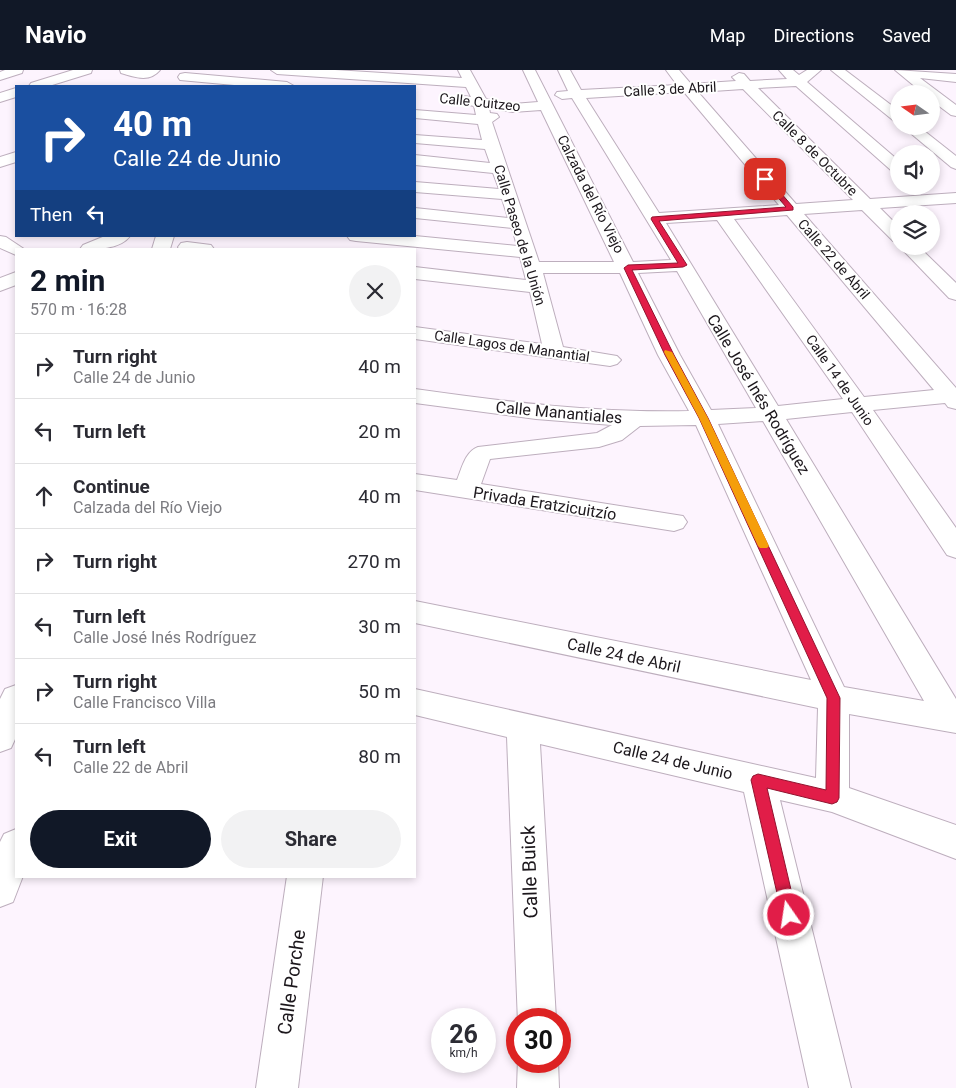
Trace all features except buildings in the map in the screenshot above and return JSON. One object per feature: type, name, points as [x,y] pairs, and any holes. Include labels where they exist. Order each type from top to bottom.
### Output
[{"type":"street","points":[[0,76],[17,70]]},
{"type":"street","points":[[39,85],[86,70]]},
{"type":"street","points":[[126,70],[142,75],[160,73]]},
{"type":"street","points":[[277,70],[467,77]]},
{"type":"street","name":"Calzada del Río Viejo","points":[[529,70],[544,100],[602,171],[628,268],[670,355],[704,418],[834,698]]},
{"type":"street","name":"Calle José Inés Rodríguez","points":[[564,70],[576,94],[602,171],[654,219],[954,720]]},
{"type":"street","name":"Calle 22 de Abril","points":[[672,70],[954,398]]},
{"type":"street","name":"Calle 8 de Octubre","points":[[732,70],[890,228]]},
{"type":"street","points":[[785,70],[890,161]]},
{"type":"street","points":[[798,82],[815,70]]},
{"type":"street","points":[[837,70],[890,111]]},
{"type":"street","points":[[939,70],[956,76]]},
{"type":"street","points":[[903,72],[956,76]]},
{"type":"street","points":[[903,72],[956,113]]},
{"type":"street","name":"Calle Paseo de la Unión","points":[[467,77],[480,102],[491,145],[519,224],[538,287],[554,351]]},
{"type":"street","points":[[624,77],[634,90]]},
{"type":"street","points":[[185,78],[274,85]]},
{"type":"street","name":"Calle 3 de Abril","points":[[544,100],[576,94],[798,82]]},
{"type":"street","points":[[0,98],[15,92]]},
{"type":"street","name":"Calle Cuitzeo","points":[[452,99],[513,108],[544,100]]},
{"type":"street","points":[[416,114],[484,120],[513,108]]},
{"type":"street","points":[[940,116],[956,113]]},
{"type":"street","points":[[881,120],[890,119]]},
{"type":"street","points":[[847,124],[864,122]]},
{"type":"street","points":[[920,135],[956,164]]},
{"type":"street","points":[[416,139],[491,145]]},
{"type":"street","points":[[0,162],[15,157]]},
{"type":"street","points":[[416,160],[500,168]]},
{"type":"street","points":[[416,186],[508,195]]},
{"type":"street","points":[[929,195],[935,200]]},
{"type":"street","points":[[654,219],[935,200],[952,205]]},
{"type":"street","points":[[416,213],[519,224]]},
{"type":"street","name":"Calle 14 de Junio","points":[[722,214],[858,404],[956,548]]},
{"type":"street","points":[[91,248],[119,237]]},
{"type":"street","points":[[363,237],[530,260],[628,268],[683,265]]},
{"type":"street","points":[[0,241],[15,249]]},
{"type":"street","points":[[917,255],[956,294]]},
{"type":"street","points":[[416,273],[538,287]]},
{"type":"street","points":[[0,285],[15,278]]},
{"type":"street","name":"Calle Lagos de Manantial","points":[[416,333],[610,360]]},
{"type":"street","name":"Calle Manantiales","points":[[416,396],[595,418],[634,419],[704,418],[858,404],[954,398]]},
{"type":"street","points":[[466,490],[479,455],[486,452],[600,440],[614,435],[634,419]]},
{"type":"street","name":"Privada Eratzicuitzío","points":[[416,482],[674,522]]},
{"type":"street","name":"Calle 24 de Abril","points":[[416,612],[834,698],[954,720]]},
{"type":"street","points":[[832,798],[834,698]]},
{"type":"street","points":[[0,738],[15,700]]},
{"type":"street","name":"Calle 24 de Junio","points":[[416,702],[832,798],[956,842]]},
{"type":"street","name":"Calle Buick","points":[[523,726],[536,1008]]},
{"type":"street","points":[[758,780],[830,1088]]},
{"type":"street","points":[[0,889],[15,849]]},
{"type":"street","name":"Calle Porche","points":[[277,1088],[306,878]]},
{"type":"street","points":[[537,1073],[538,1088]]},
{"type":"slow traffic","points":[[668,352],[704,418],[763,546]]},
{"type":"route","points":[[765,179],[791,209],[654,219],[683,265],[628,268],[670,355],[704,418],[834,698],[832,798],[758,780],[789,915]]}]
